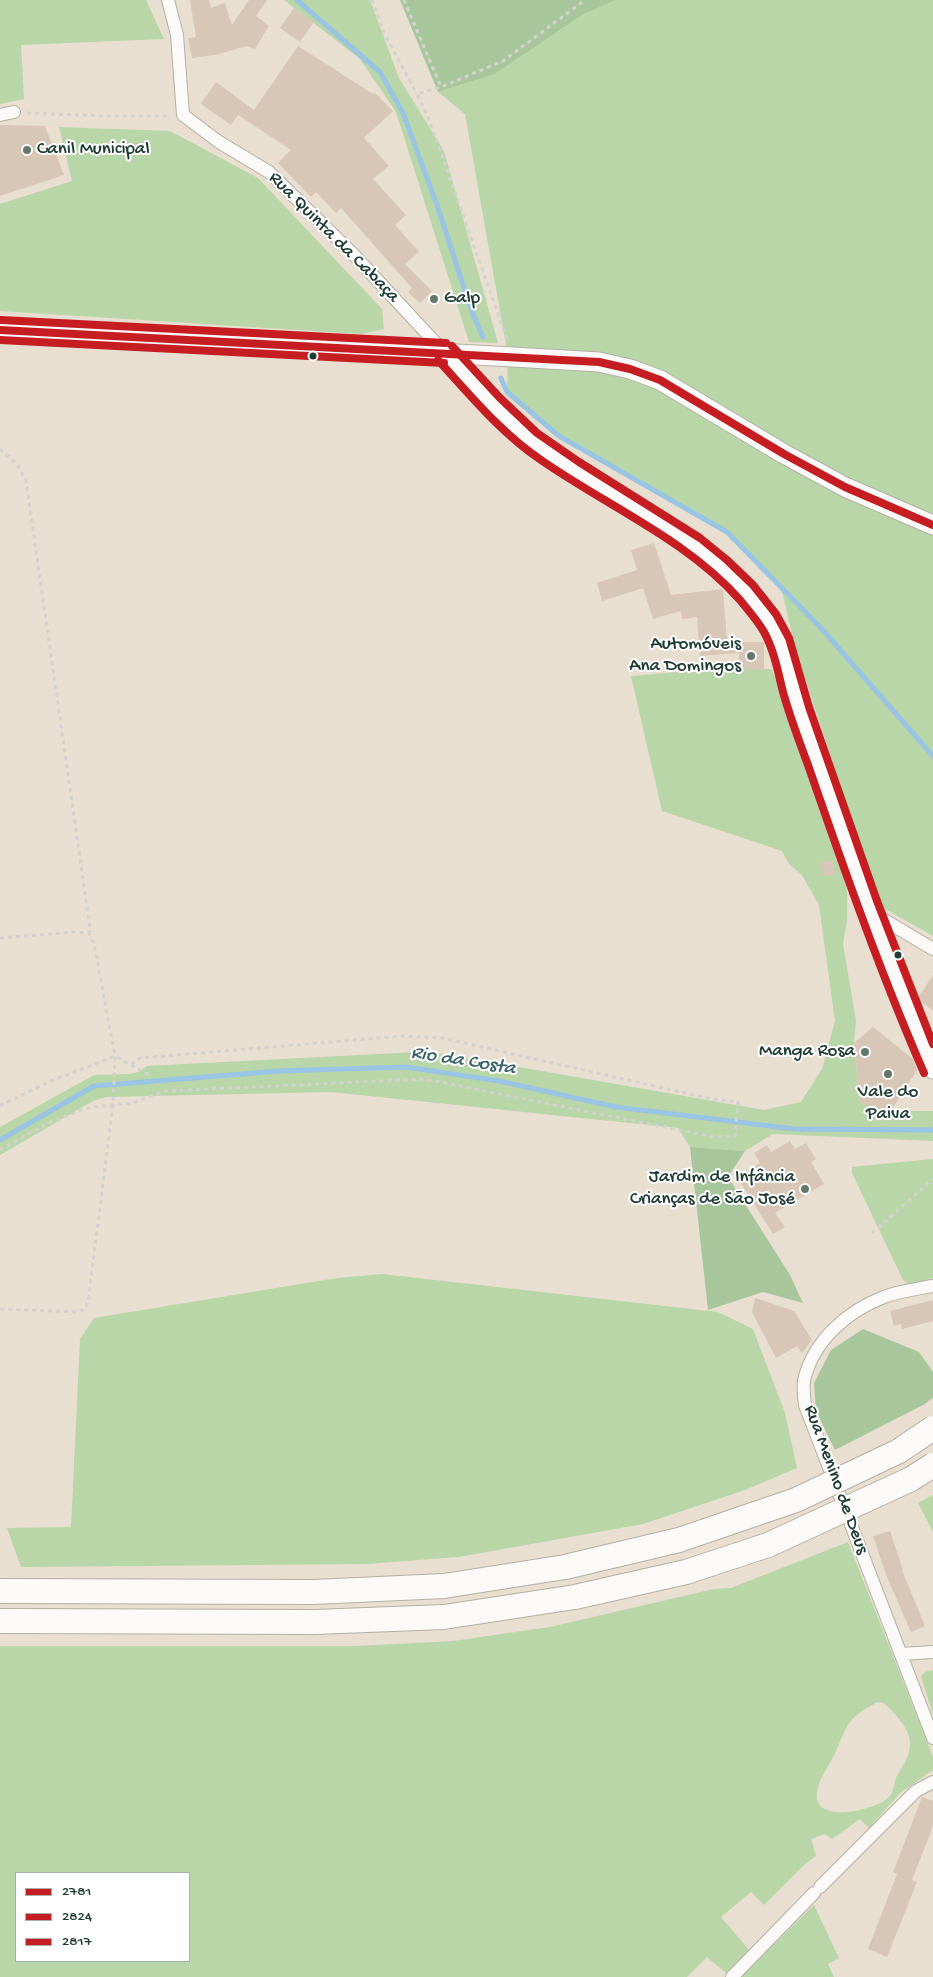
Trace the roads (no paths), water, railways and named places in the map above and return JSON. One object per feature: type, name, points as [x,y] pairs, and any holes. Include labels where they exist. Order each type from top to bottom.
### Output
[{"type":"highway","points":[[0,1591],[314,1592],[444,1586],[575,1565],[679,1540],[796,1500],[899,1451],[933,1428]]},
{"type":"highway","points":[[0,1621],[315,1622],[444,1617],[575,1596],[686,1572],[768,1544],[911,1479],[933,1465]]},
{"type":"main road","points":[[0,330],[599,362],[630,369],[660,380],[784,454],[845,487],[933,525]]},
{"type":"main road","points":[[445,353],[513,425],[544,451],[703,554],[742,588],[769,620],[779,642],[796,700],[882,949],[933,1069]]},
{"type":"street","name":"Rua Quinta da Cabaça","points":[[168,0],[177,35],[184,116],[219,142],[269,172],[354,255],[445,353]]},
{"type":"street","points":[[0,115],[14,112]]},
{"type":"street","points":[[870,911],[933,949]]},
{"type":"street","name":"Rua Menino de Deus","points":[[933,1286],[884,1297],[863,1307],[836,1326],[821,1342],[804,1382],[805,1405],[933,1738]]},
{"type":"street","points":[[900,1654],[933,1652]]},
{"type":"street","points":[[732,1977],[916,1791],[933,1782]]},
{"type":"waterway","points":[[297,0],[380,72],[403,113],[437,205],[472,312],[483,337]]},
{"type":"waterway","points":[[501,378],[507,392],[559,436],[727,532],[821,628],[933,756]]},
{"type":"waterway","name":"Rio da Costa","points":[[0,1140],[94,1086],[279,1071],[406,1067],[499,1081],[616,1107],[794,1129],[933,1130]]},
{"type":"place","name":"Canil Municipal","points":[[27,150]]},
{"type":"place","name":"Galp","points":[[434,299]]},
{"type":"place","name":"Automóveis Ana Domingos","points":[[751,656]]},
{"type":"place","name":"Manga Rosa","points":[[865,1052]]},
{"type":"place","name":"Vale do Paiva","points":[[888,1074]]},
{"type":"place","name":"Jardim de Infância Crianças de São José","points":[[805,1189]]}]
